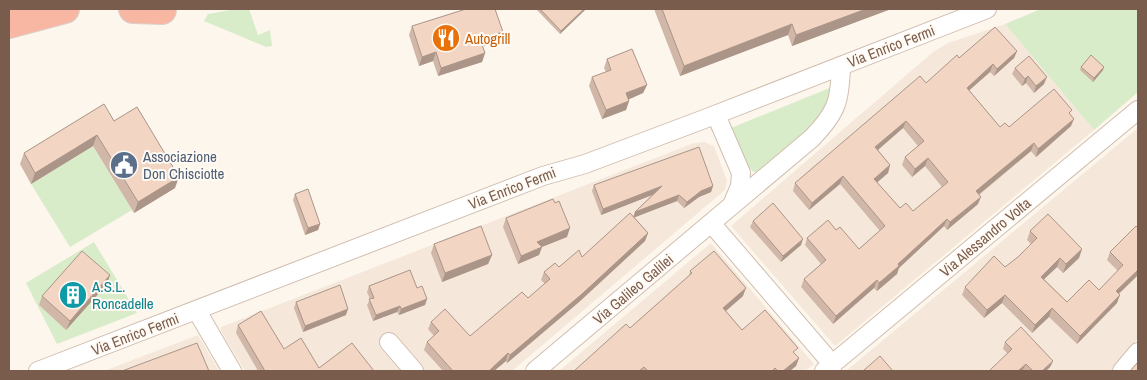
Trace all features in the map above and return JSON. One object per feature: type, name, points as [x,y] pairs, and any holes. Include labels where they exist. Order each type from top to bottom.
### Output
[{"type":"highway","points":[[9,24],[65,9]]},
{"type":"highway","points":[[133,9],[162,10]]},
{"type":"street","name":"Via Enrico Fermi","points":[[38,371],[543,176],[585,164],[716,115],[987,9]]},
{"type":"street","name":"Via Galileo Galilei","points":[[535,371],[769,175],[827,122],[841,93],[841,66]]},
{"type":"street","name":"Via Alessandro Volta","points":[[711,223],[828,368],[1138,110]]},
{"type":"street","points":[[716,115],[741,173],[746,177],[754,178],[769,175]]},
{"type":"street","name":"Via Galileo Galilei","points":[[731,206],[740,186],[741,173]]},
{"type":"street","points":[[197,311],[232,371]]},
{"type":"street","points":[[389,342],[414,371]]},
{"type":"street","points":[[1122,371],[1138,352]]},
{"type":"shaded area","points":[[1005,24],[1094,130],[835,346],[731,226],[933,52],[948,43]]},
{"type":"shaded area","points":[[1138,128],[1138,338],[1113,371],[846,371]]},
{"type":"shaded area","points":[[704,142],[714,146],[727,181],[725,190],[512,371],[245,371],[221,331],[221,327],[694,143]]},
{"type":"shaded area","points":[[711,243],[814,364],[805,371],[559,371]]},
{"type":"shaded area","points":[[198,335],[219,371],[104,371]]},
{"type":"green space","points":[[236,9],[249,9],[258,35],[270,30],[272,46],[266,47],[204,21],[208,14]]},
{"type":"green space","points":[[1041,9],[1138,9],[1138,92],[1094,130],[1005,24]]},
{"type":"green space","points":[[832,87],[826,114],[757,172],[754,172],[747,166],[731,128]]},
{"type":"green space","points":[[93,146],[132,210],[70,247],[31,184]]},
{"type":"green space","points":[[94,242],[137,313],[57,344],[26,283]]},
{"type":"building","points":[[466,9],[495,9],[503,32],[480,39],[485,53],[441,68],[436,52],[422,57],[412,26]]},
{"type":"building","points":[[540,9],[584,9],[561,31]]},
{"type":"building","points":[[662,9],[866,9],[796,35],[792,24],[684,66]]},
{"type":"building","points":[[995,27],[1017,51],[997,69],[993,64],[967,88],[1000,127],[1005,123],[1009,127],[1054,89],[1072,110],[1069,113],[1074,119],[1038,149],[1034,143],[976,191],[981,197],[950,222],[947,219],[898,264],[899,266],[879,283],[877,280],[836,316],[804,279],[826,260],[807,238],[828,220],[836,230],[840,227],[859,249],[885,226],[843,176],[812,203],[795,183],[920,76],[926,83],[957,55],[959,58]],"holes":[[[906,121],[924,141],[905,157],[915,169],[928,158],[948,182],[913,211],[906,203],[900,208],[874,179],[890,165],[875,147]]]},
{"type":"building","points":[[632,49],[647,85],[626,93],[629,101],[606,110],[592,77],[611,70],[607,59]]},
{"type":"building","points":[[1091,55],[1104,67],[1094,78],[1081,67]]},
{"type":"building","points":[[1029,56],[1047,77],[1036,86],[1028,76],[1025,79],[1015,68]]},
{"type":"building","points":[[104,104],[114,121],[137,107],[179,177],[138,202],[97,135],[35,173],[24,153]]},
{"type":"building","points":[[699,147],[713,186],[701,191],[687,202],[679,195],[635,212],[662,186],[603,209],[594,185]]},
{"type":"building","points":[[308,189],[320,224],[308,228],[295,194]]},
{"type":"building","points":[[553,199],[555,203],[559,201],[570,228],[537,242],[542,247],[521,256],[506,218]]},
{"type":"building","points":[[773,203],[803,239],[783,256],[753,221]]},
{"type":"building","points":[[630,213],[648,233],[582,294],[510,355],[508,353],[489,371],[453,371],[427,342],[439,331],[431,322],[445,309],[470,336],[522,292],[528,298],[550,279],[544,272],[555,263],[559,267],[579,250],[582,257]]},
{"type":"building","points":[[1048,214],[1082,249],[1066,264],[1060,258],[1041,277],[1067,302],[1089,280],[1099,290],[1123,265],[1110,252],[1136,226],[1138,228],[1138,270],[1116,291],[1120,295],[1080,336],[1052,308],[1035,325],[1005,295],[987,310],[965,287],[994,256],[1005,267],[1018,257],[1037,238],[1030,231]]},
{"type":"building","points":[[481,226],[492,255],[445,273],[434,244]]},
{"type":"building","name":"A.S.L. Roncadelle","points":[[82,251],[110,275],[70,321],[42,296]]},
{"type":"building","points":[[714,251],[746,288],[723,308],[742,330],[765,310],[798,348],[793,352],[799,358],[783,371],[778,371],[775,368],[772,371],[648,371],[644,367],[639,371],[574,371],[626,324],[630,328]]},
{"type":"building","points":[[410,270],[417,288],[422,286],[427,299],[401,309],[400,306],[376,315],[369,299],[374,298],[369,286]]},
{"type":"building","points":[[340,285],[348,309],[305,326],[296,302]]},
{"type":"building","points":[[261,311],[284,349],[301,338],[319,368],[352,343],[374,371],[265,371],[238,325]]},
{"type":"building","points":[[1021,327],[1053,361],[1042,371],[1033,371],[1026,364],[1018,371],[989,371],[1012,349],[1005,342]]},
{"type":"building","points":[[197,343],[209,371],[122,371]]},
{"type":"building","points":[[880,356],[893,371],[863,371]]},
{"type":"building","points":[[1138,362],[1138,371],[1130,371]]},
{"type":"place","name":"Autogrill","points":[[446,38]]},
{"type":"place","name":"Associazione Don Chisciotte","points":[[124,165]]},
{"type":"place","name":"A.S.L. Roncadelle","points":[[73,295]]}]
